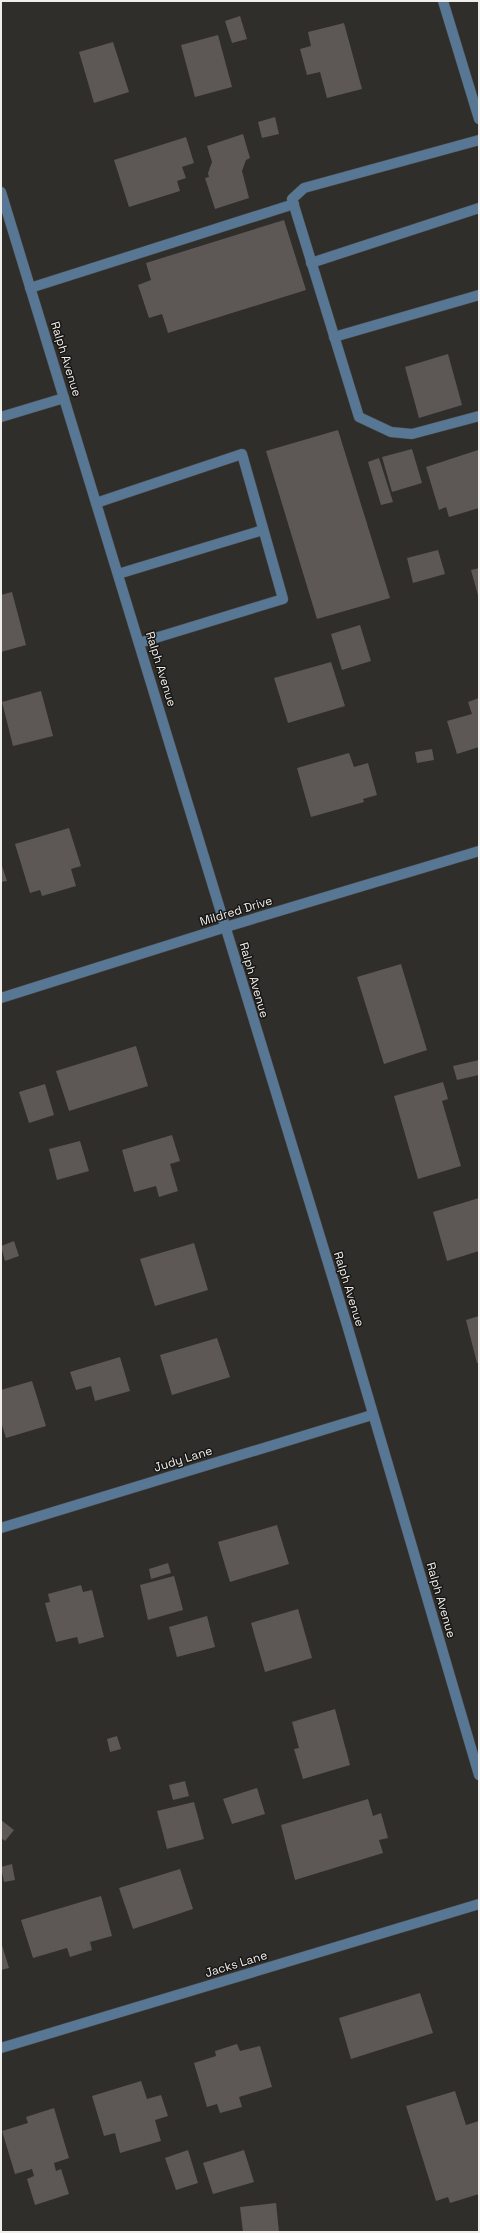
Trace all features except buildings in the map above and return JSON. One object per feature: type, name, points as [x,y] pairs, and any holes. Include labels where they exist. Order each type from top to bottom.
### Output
[{"type":"street","points":[[443,1],[479,119]]},
{"type":"street","points":[[479,140],[304,188],[292,199],[359,417],[391,432],[412,434],[479,416]]},
{"type":"street","name":"Ralph Avenue","points":[[1,192],[226,927],[249,1009],[347,1325],[372,1415],[479,1775]]},
{"type":"street","points":[[30,288],[294,204]]},
{"type":"street","points":[[311,262],[479,208]]},
{"type":"street","points":[[334,337],[479,295]]},
{"type":"street","points":[[1,417],[64,398]]},
{"type":"street","points":[[96,503],[242,454],[283,599],[139,643]]},
{"type":"street","points":[[118,574],[263,530]]},
{"type":"street","name":"Mildred Drive","points":[[1,998],[226,927],[479,851]]},
{"type":"street","name":"Judy Lane","points":[[1,1528],[372,1415]]},
{"type":"street","name":"Jacks Lane","points":[[1,2048],[479,1904]]}]
